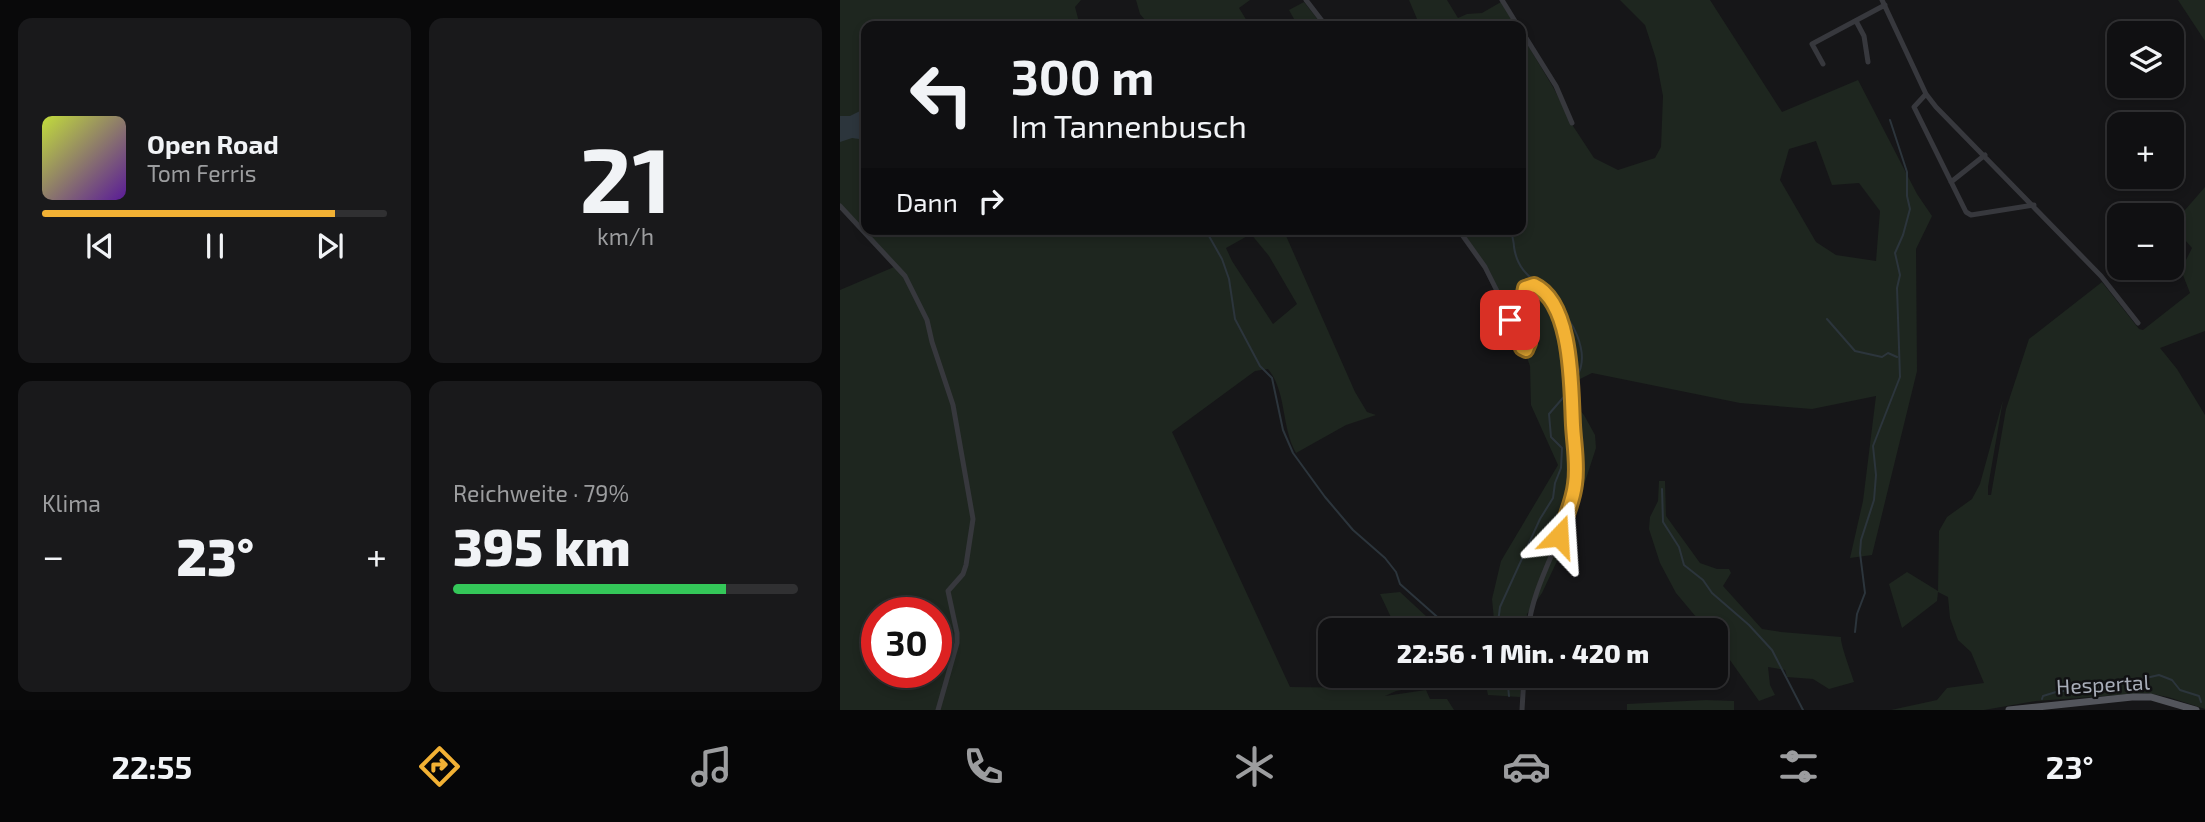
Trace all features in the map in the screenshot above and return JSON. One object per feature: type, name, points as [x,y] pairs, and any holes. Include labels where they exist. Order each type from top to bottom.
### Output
[{"type":"main road","name":"Hespertal","points":[[2009,710],[2145,697],[2196,710]]},
{"type":"street","points":[[1306,0],[1322,21]]},
{"type":"street","points":[[1502,0],[1516,21]]},
{"type":"street","points":[[1823,64],[1812,44],[1883,3],[1926,94],[1936,107],[2101,276],[2138,323]]},
{"type":"street","points":[[1856,21],[1864,36],[1868,62]]},
{"type":"street","points":[[1526,38],[1556,86],[1572,123]]},
{"type":"street","points":[[1926,94],[1914,107],[1966,212],[1970,215],[2034,205]]},
{"type":"street","points":[[1951,181],[1985,155]]},
{"type":"street","points":[[840,206],[861,229]]},
{"type":"street","points":[[867,235],[905,276],[927,320],[953,405],[973,519],[963,574],[948,591],[957,643],[938,710]]},
{"type":"street","points":[[1462,235],[1485,267],[1524,350],[1529,348],[1524,293],[1529,286],[1534,285],[1544,291],[1552,302],[1567,342],[1575,484],[1529,618]]},
{"type":"street","points":[[1521,710],[1523,688]]},
{"type":"shaded area","points":[[840,0],[1081,0],[1075,7],[1079,21],[861,21],[861,231],[840,208]]},
{"type":"shaded area","points":[[1136,0],[1250,0],[1239,8],[1247,21],[1146,21],[1140,14]]},
{"type":"shaded area","points":[[1409,0],[1447,0],[1458,18],[1482,13],[1501,2],[1513,21],[1418,21]]},
{"type":"shaded area","points":[[1620,0],[1710,0],[1782,112],[1858,80],[1917,194],[1932,216],[1916,249],[1917,371],[1872,555],[1850,558],[1863,501],[1876,396],[1812,409],[1740,403],[1592,373],[1580,379],[1571,374],[1561,323],[1550,299],[1534,283],[1524,287],[1528,341],[1523,342],[1490,272],[1465,235],[1526,235],[1526,42],[1594,158],[1618,170],[1655,158],[1661,147],[1663,96],[1656,59],[1645,25]],"holes":[[[1816,141],[1832,185],[1859,183],[1880,211],[1876,261],[1836,255],[1816,242],[1780,180],[1789,149]]]},
{"type":"shaded area","points":[[2178,0],[2205,0],[2205,41]]},
{"type":"shaded area","points":[[1304,2],[1319,21],[1291,21],[1294,19],[1289,10]]},
{"type":"shaded area","points":[[861,110],[861,139],[852,138],[840,142],[840,116],[850,116]]},
{"type":"shaded area","points":[[2205,187],[2205,331],[2160,348],[2177,369],[2205,415],[2205,709],[2147,693],[2036,701],[1984,710],[1891,710],[1937,700],[1947,688],[1984,683],[1971,652],[1958,640],[1950,618],[1948,597],[1938,592],[1937,601],[1902,628],[1889,584],[1907,572],[1938,591],[1939,531],[1947,517],[1972,499],[1980,484],[2003,400],[1988,487],[1988,495],[1991,495],[2006,409],[2029,339],[2102,282],[2139,329],[2143,330],[2190,293],[2184,278],[2184,264],[2192,248],[2184,239],[2184,211]]},
{"type":"shaded area","points":[[865,235],[1249,235],[1226,248],[1273,324],[1297,304],[1269,256],[1252,235],[1286,235],[1355,392],[1367,412],[1376,415],[1346,425],[1296,453],[1291,443],[1278,388],[1268,369],[1255,371],[1172,432],[1290,687],[1412,688],[1385,696],[1426,690],[1430,699],[1447,699],[1454,710],[840,710],[840,290],[894,267]]},
{"type":"shaded area","points":[[1530,287],[1535,288],[1551,303],[1563,332],[1575,405],[1595,435],[1596,448],[1583,488],[1568,515],[1563,533],[1566,542],[1542,593],[1527,618],[1494,618],[1492,599],[1501,561],[1558,465],[1531,405],[1530,366],[1526,355],[1530,349],[1525,293]]},
{"type":"shaded area","points":[[1659,481],[1665,481],[1666,516],[1700,563],[1717,569],[1729,569],[1731,573],[1723,586],[1762,629],[1841,637],[1854,682],[1829,689],[1813,679],[1787,677],[1785,670],[1768,667],[1770,685],[1775,695],[1759,701],[1728,657],[1728,618],[1697,618],[1676,593],[1660,563],[1649,529],[1650,517],[1658,501]]},
{"type":"shaded area","points":[[1400,592],[1428,618],[1391,618],[1380,594]]},
{"type":"shaded area","points":[[1487,688],[1521,688],[1520,697],[1488,695]]},
{"type":"shaded area","points":[[1734,701],[1734,710],[1627,710],[1627,704]]},
{"type":"waterway","points":[[1855,632],[1857,614],[1865,593],[1860,553],[1861,540],[1874,500],[1876,475],[1873,446],[1900,377],[1897,288],[1900,275],[1895,253],[1910,209],[1907,172],[1890,120]]},
{"type":"waterway","points":[[1208,235],[1222,259],[1229,279],[1235,319],[1260,366],[1272,378],[1283,430],[1293,453],[1353,530],[1385,558],[1396,572],[1400,584],[1438,618]]},
{"type":"waterway","points":[[1512,235],[1515,254],[1521,266],[1528,276],[1544,289]]},
{"type":"waterway","points":[[1559,311],[1574,328],[1580,344],[1582,359],[1573,382]]},
{"type":"waterway","points":[[1827,319],[1855,351],[1882,357],[1888,353],[1897,357]]},
{"type":"waterway","points":[[1499,618],[1500,607],[1540,519],[1553,498],[1561,468],[1562,448],[1551,437],[1549,414],[1568,392]]},
{"type":"waterway","points":[[1662,489],[1663,522],[1679,547],[1684,565],[1703,580],[1712,593],[1749,625],[1772,650],[1803,710]]},
{"type":"waterway","points":[[2042,699],[2043,696],[2056,692],[2120,684],[2159,675],[2172,680],[2180,690],[2199,696],[2201,702]]},
{"type":"waterway","points":[[1508,688],[1509,696]]},
{"type":"route","points":[[1510,320],[1522,348],[1526,350],[1529,343],[1524,293],[1525,288],[1534,285],[1544,291],[1552,302],[1566,338],[1576,474],[1573,498],[1559,536]]}]
